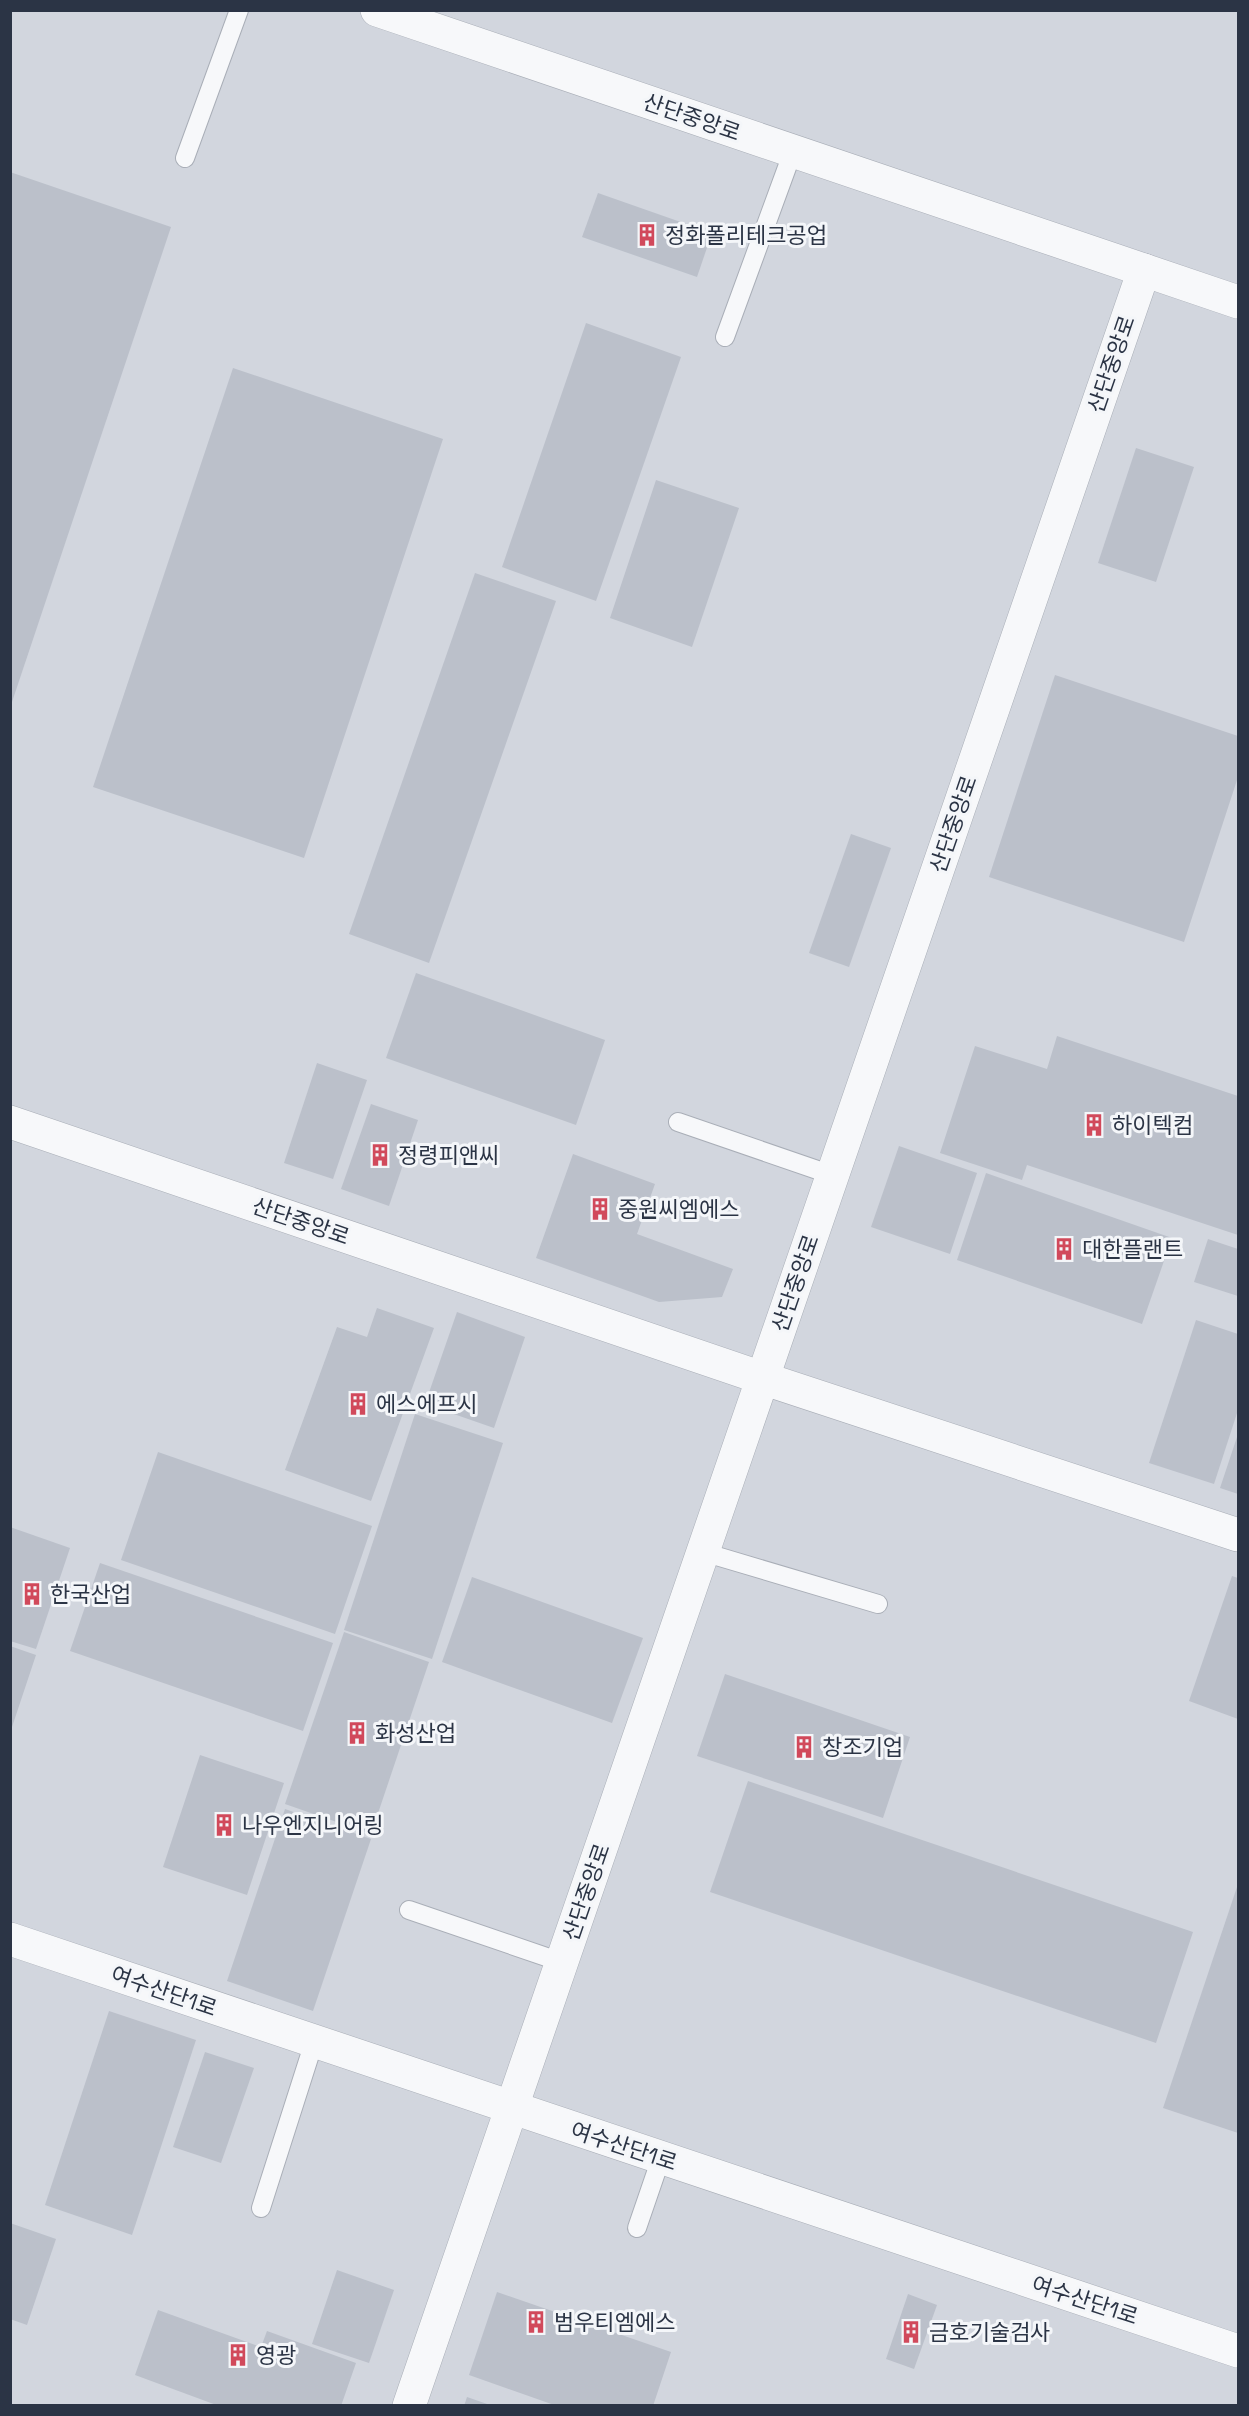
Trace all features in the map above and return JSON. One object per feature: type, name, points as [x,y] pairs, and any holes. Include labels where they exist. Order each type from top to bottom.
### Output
[{"type":"street","name":"산단중앙로","points":[[377,10],[1239,302]]},
{"type":"street","name":"산단중앙로","points":[[408,2406],[1144,270]]},
{"type":"street","name":"산단중앙로","points":[[10,1122],[762,1378],[1239,1535]]},
{"type":"street","name":"여수산단1로","points":[[10,1939],[1239,2351]]},
{"type":"lane","points":[[185,158],[239,10]]},
{"type":"lane","points":[[725,337],[794,151]]},
{"type":"lane","points":[[678,1122],[832,1175]]},
{"type":"lane","points":[[702,1552],[878,1604]]},
{"type":"lane","points":[[409,1910],[561,1962]]},
{"type":"lane","points":[[261,2208],[314,2042]]},
{"type":"lane","points":[[637,2228],[661,2158]]},
{"type":"shaded area","points":[[11,11],[1238,11],[1238,2405],[11,2405]]},
{"type":"building","points":[[10,172],[171,227],[11,705],[10,705]]},
{"type":"building","name":"정화폴리테크공업","points":[[598,193],[712,233],[697,277],[582,237]]},
{"type":"building","points":[[586,323],[681,357],[596,601],[502,567]]},
{"type":"building","points":[[233,368],[443,439],[304,858],[93,787]]},
{"type":"building","points":[[1136,448],[1194,467],[1156,582],[1098,563]]},
{"type":"building","points":[[656,480],[739,508],[692,647],[610,618]]},
{"type":"building","points":[[475,573],[556,601],[429,963],[349,934]]},
{"type":"building","points":[[1055,675],[1238,736],[1238,777],[1184,942],[989,877]]},
{"type":"building","points":[[851,834],[891,848],[849,967],[809,953]]},
{"type":"building","points":[[416,973],[605,1040],[576,1125],[386,1058]]},
{"type":"building","name":"하이텍컴","points":[[1057,1036],[1238,1096],[1238,1235],[1027,1165],[1022,1180],[940,1153],[975,1046],[1047,1069]]},
{"type":"building","points":[[317,1063],[367,1080],[333,1179],[284,1163]]},
{"type":"building","name":"정령피앤씨","points":[[371,1104],[418,1120],[389,1206],[341,1189]]},
{"type":"building","points":[[899,1146],[977,1173],[950,1254],[871,1227]]},
{"type":"building","name":"중원씨엠에스","points":[[573,1154],[655,1184],[637,1234],[733,1269],[722,1297],[659,1302],[536,1258]]},
{"type":"building","name":"대한플랜트","points":[[986,1173],[1172,1238],[1142,1324],[957,1260]]},
{"type":"building","points":[[1208,1239],[1238,1249],[1238,1296],[1194,1282]]},
{"type":"building","name":"에스에프시","points":[[377,1308],[434,1328],[371,1501],[285,1470],[337,1327],[367,1337]]},
{"type":"building","points":[[457,1312],[525,1337],[494,1428],[425,1404]]},
{"type":"building","points":[[1196,1320],[1238,1334],[1238,1410],[1214,1484],[1149,1463]]},
{"type":"building","points":[[415,1414],[503,1443],[432,1659],[344,1630]]},
{"type":"building","points":[[1238,1434],[1238,1494],[1220,1488]]},
{"type":"building","points":[[158,1452],[372,1526],[335,1634],[121,1560]]},
{"type":"building","name":"한국산업","points":[[10,1527],[70,1548],[36,1649],[10,1641]]},
{"type":"building","points":[[100,1563],[333,1643],[303,1731],[70,1651]]},
{"type":"building","points":[[1232,1576],[1238,1578],[1238,1719],[1189,1701]]},
{"type":"building","points":[[472,1577],[643,1638],[612,1723],[442,1662]]},
{"type":"building","name":"화성산업","points":[[344,1632],[429,1662],[371,1834],[285,1804]]},
{"type":"building","points":[[10,1646],[36,1655],[11,1730],[10,1729]]},
{"type":"building","name":"창조기업","points":[[725,1674],[910,1737],[883,1818],[697,1756]]},
{"type":"building","name":"나우엔지니어링","points":[[200,1755],[284,1783],[247,1895],[163,1867]]},
{"type":"building","points":[[748,1781],[1193,1932],[1156,2043],[710,1892]]},
{"type":"building","points":[[285,1809],[371,1839],[313,2011],[227,1981]]},
{"type":"building","points":[[1238,1884],[1238,2133],[1163,2108]]},
{"type":"building","points":[[109,2011],[196,2040],[132,2235],[45,2205]]},
{"type":"building","points":[[205,2052],[254,2068],[221,2163],[173,2147]]},
{"type":"building","points":[[10,2223],[56,2239],[27,2325],[10,2319]]},
{"type":"building","points":[[337,2270],[394,2290],[369,2363],[312,2344]]},
{"type":"building","name":"범우티엠에스","points":[[497,2292],[671,2352],[653,2406],[557,2406],[469,2375]]},
{"type":"building","name":"금호기술검사","points":[[908,2294],[937,2305],[914,2369],[886,2359]]},
{"type":"building","name":"영광","points":[[158,2310],[261,2347],[267,2331],[356,2363],[341,2406],[219,2406],[135,2375]]},
{"type":"building","points":[[467,2397],[490,2405],[490,2406],[464,2406]]},
{"type":"place","name":"정화폴리테크공업","points":[[647,235]]},
{"type":"place","name":"하이텍컴","points":[[1094,1125]]},
{"type":"place","name":"정령피앤씨","points":[[380,1155]]},
{"type":"place","name":"중원씨엠에스","points":[[600,1209]]},
{"type":"place","name":"대한플랜트","points":[[1064,1249]]},
{"type":"place","name":"에스에프시","points":[[358,1404]]},
{"type":"place","name":"한국산업","points":[[32,1594]]},
{"type":"place","name":"화성산업","points":[[357,1733]]},
{"type":"place","name":"창조기업","points":[[804,1747]]},
{"type":"place","name":"나우엔지니어링","points":[[224,1825]]},
{"type":"place","name":"범우티엠에스","points":[[536,2322]]},
{"type":"place","name":"금호기술검사","points":[[911,2332]]},
{"type":"place","name":"영광","points":[[238,2355]]}]
